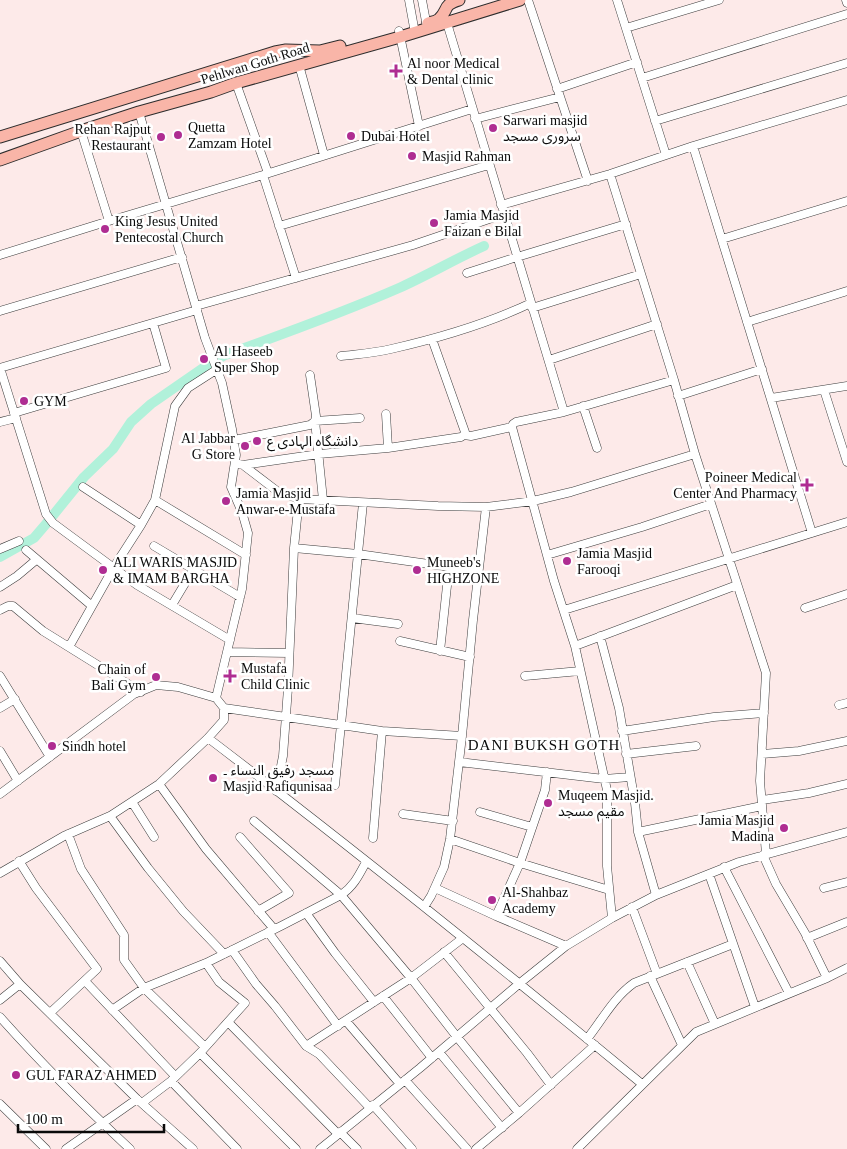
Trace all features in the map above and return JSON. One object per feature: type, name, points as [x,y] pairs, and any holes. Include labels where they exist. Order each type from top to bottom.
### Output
[{"type":"main road","name":"Pehlwan Goth Road","points":[[427,26],[440,18],[450,4],[459,0]]},
{"type":"main road","name":"Pehlwan Goth Road","points":[[0,160],[81,130],[139,112],[520,0]]},
{"type":"main road","name":"Pehlwan Goth Road","points":[[0,137],[275,52],[286,50],[320,51],[400,34]]},
{"type":"street","points":[[409,0],[415,30]]},
{"type":"street","points":[[422,0],[427,26]]},
{"type":"street","points":[[528,0],[588,180]]},
{"type":"street","points":[[617,0],[666,155]]},
{"type":"street","points":[[626,28],[719,0]]},
{"type":"street","points":[[642,78],[847,14]]},
{"type":"street","points":[[447,23],[564,412]]},
{"type":"street","points":[[400,34],[419,126]]},
{"type":"street","points":[[557,88],[637,62]]},
{"type":"street","points":[[656,120],[847,63]]},
{"type":"street","points":[[299,65],[324,155]]},
{"type":"street","points":[[236,83],[266,174],[296,278]]},
{"type":"street","points":[[475,119],[560,97]]},
{"type":"street","points":[[501,205],[610,174],[693,146],[847,100]]},
{"type":"street","points":[[0,255],[472,109]]},
{"type":"street","points":[[139,112],[214,364],[222,383],[239,464],[277,491],[299,499],[486,507],[571,492],[695,454]]},
{"type":"street","points":[[81,130],[109,221]]},
{"type":"street","points":[[693,146],[812,533]]},
{"type":"street","points":[[280,226],[489,165]]},
{"type":"street","points":[[610,174],[695,454],[766,673],[760,780],[764,855],[776,884],[827,978]]},
{"type":"street","points":[[722,239],[847,201]]},
{"type":"street","points":[[230,640],[137,585],[53,523],[46,514],[0,370],[296,278],[413,246],[504,214]]},
{"type":"street","points":[[467,273],[626,224]]},
{"type":"street","points":[[0,311],[182,257]]},
{"type":"street","points":[[342,356],[390,349],[432,339],[532,306],[641,274]]},
{"type":"street","points":[[747,322],[847,291]]},
{"type":"street","points":[[0,422],[166,368],[152,323]]},
{"type":"street","points":[[548,360],[657,324]]},
{"type":"street","points":[[432,339],[465,432],[464,435]]},
{"type":"street","points":[[69,647],[114,567],[155,500],[175,406],[188,388],[214,364]]},
{"type":"street","points":[[678,396],[762,369]]},
{"type":"street","points":[[310,376],[316,416],[323,500]]},
{"type":"street","points":[[239,464],[388,448],[464,435],[471,436],[512,427],[516,422],[564,412],[674,380]]},
{"type":"street","points":[[771,398],[847,386]]},
{"type":"street","points":[[824,390],[847,462]]},
{"type":"street","points":[[583,406],[597,448]]},
{"type":"street","points":[[386,414],[388,448]]},
{"type":"street","points":[[234,440],[310,425],[315,421],[360,418]]},
{"type":"street","points":[[512,427],[547,556],[575,646],[607,790],[607,866],[612,918]]},
{"type":"street","points":[[216,698],[242,589],[246,555],[248,534],[242,512],[231,487],[239,464]]},
{"type":"street","points":[[83,487],[141,525]]},
{"type":"street","points":[[276,791],[283,756],[294,548],[299,499]]},
{"type":"street","points":[[155,500],[246,555]]},
{"type":"street","points":[[335,785],[362,503]]},
{"type":"street","points":[[547,556],[711,504]]},
{"type":"street","points":[[424,907],[444,867],[453,822],[486,507]]},
{"type":"street","points":[[564,610],[847,522]]},
{"type":"street","points":[[0,549],[19,541]]},
{"type":"street","points":[[154,546],[240,597]]},
{"type":"street","points":[[294,548],[358,554],[478,571]]},
{"type":"street","points":[[26,550],[92,606]]},
{"type":"street","points":[[0,587],[36,560]]},
{"type":"street","points":[[440,651],[449,567]]},
{"type":"street","points":[[172,605],[193,570]]},
{"type":"street","points":[[575,646],[737,585]]},
{"type":"street","points":[[805,608],[847,594]]},
{"type":"street","points":[[0,610],[13,606],[43,631],[141,692]]},
{"type":"street","points":[[352,618],[398,624]]},
{"type":"street","points":[[600,636],[618,708],[638,832],[656,894]]},
{"type":"street","points":[[400,641],[470,657]]},
{"type":"street","points":[[227,652],[289,653]]},
{"type":"street","points":[[525,676],[580,671]]},
{"type":"street","points":[[0,676],[50,757]]},
{"type":"street","points":[[0,794],[134,694],[156,685],[178,687],[216,698],[224,708],[224,720],[208,738],[159,784],[110,816],[68,834],[0,872]]},
{"type":"street","points":[[0,708],[14,699]]},
{"type":"street","points":[[224,708],[382,731],[462,736]]},
{"type":"street","points":[[622,730],[714,717],[764,713]]},
{"type":"street","points":[[373,838],[382,731]]},
{"type":"street","points":[[208,738],[520,983],[642,1084]]},
{"type":"street","points":[[762,754],[799,751],[847,741]]},
{"type":"street","points":[[626,754],[696,746]]},
{"type":"street","points":[[0,751],[18,781]]},
{"type":"street","points":[[459,762],[604,779],[630,777]]},
{"type":"street","points":[[496,916],[520,863],[545,790],[547,772]]},
{"type":"street","points":[[159,784],[206,849],[258,911],[338,1026]]},
{"type":"street","points":[[638,832],[847,784]]},
{"type":"street","points":[[132,802],[154,837]]},
{"type":"street","points":[[480,812],[532,827]]},
{"type":"street","points":[[403,814],[453,822]]},
{"type":"street","points":[[110,816],[148,868],[183,911],[224,954]]},
{"type":"street","points":[[254,821],[341,895],[411,978],[519,1113]]},
{"type":"street","points":[[320,1149],[566,946],[612,918],[656,894],[724,867],[847,832]]},
{"type":"street","points":[[68,834],[80,869],[124,935],[124,960],[144,988],[296,1149]]},
{"type":"street","points":[[240,837],[289,893],[258,911]]},
{"type":"street","points":[[450,839],[609,890]]},
{"type":"street","points":[[19,861],[36,888],[98,969],[50,1013]]},
{"type":"street","points":[[112,1010],[144,988],[224,954],[341,895],[350,889],[366,862]]},
{"type":"street","points":[[724,867],[789,993]]},
{"type":"street","points":[[709,874],[756,1007]]},
{"type":"street","points":[[824,888],[847,882]]},
{"type":"street","points":[[435,888],[566,946]]},
{"type":"street","points":[[632,907],[654,975],[682,1045]]},
{"type":"street","points":[[306,913],[374,1002]]},
{"type":"street","points":[[807,938],[847,922]]},
{"type":"street","points":[[306,1046],[411,978],[463,938]]},
{"type":"street","points":[[587,1039],[619,996],[634,983],[733,944]]},
{"type":"street","points":[[232,950],[256,984],[306,1046],[319,1054],[412,1149]]},
{"type":"street","points":[[444,952],[551,1085]]},
{"type":"street","points":[[0,961],[20,984],[139,1101],[194,1149]]},
{"type":"street","points":[[66,1149],[102,1123],[173,1078],[202,1050],[245,1003],[219,982],[206,962]]},
{"type":"street","points":[[687,962],[715,1024]]},
{"type":"street","points":[[577,1149],[696,1032],[847,968]]},
{"type":"street","points":[[85,982],[237,1149]]},
{"type":"street","points":[[0,1000],[20,984]]},
{"type":"street","points":[[383,996],[432,1058]]},
{"type":"street","points":[[0,1017],[102,1123],[130,1149]]},
{"type":"street","points":[[346,1021],[467,1149]]},
{"type":"street","points":[[228,1022],[357,1149]]},
{"type":"street","points":[[476,1149],[595,1045]]},
{"type":"street","points":[[439,1052],[502,1128]]},
{"type":"street","points":[[0,1104],[46,1149]]},
{"type":"waterway","points":[[0,557],[34,538],[84,477],[113,449],[131,422],[151,404],[206,366],[225,355],[334,315],[399,288],[484,246]]},
{"type":"place","name":"Al noor Medical & Dental clinic","points":[[396,71]]},
{"type":"place","name":"Sarwari masjid سروری مسجد","points":[[493,128]]},
{"type":"place","name":"Quetta Zamzam Hotel","points":[[178,135]]},
{"type":"place","name":"Dubai Hotel","points":[[351,136]]},
{"type":"place","name":"Rehan Rajput Restaurant","points":[[161,137]]},
{"type":"place","name":"Masjid Rahman","points":[[412,156]]},
{"type":"place","name":"Jamia Masjid Faizan e Bilal","points":[[434,223]]},
{"type":"place","name":"King Jesus United Pentecostal Church","points":[[105,229]]},
{"type":"place","name":"Al Haseeb Super Shop","points":[[204,359]]},
{"type":"place","name":"GYM","points":[[24,401]]},
{"type":"place","name":"دانشگاہ الہادی ع","points":[[257,441]]},
{"type":"place","name":"Al Jabbar G Store","points":[[245,446]]},
{"type":"place","name":"Poineer Medical Center And Pharmacy","points":[[807,485]]},
{"type":"place","name":"Jamia Masjid Anwar-e-Mustafa","points":[[226,501]]},
{"type":"place","name":"Jamia Masjid Farooqi","points":[[567,561]]},
{"type":"place","name":"ALI WARIS MASJID & IMAM BARGHA","points":[[103,570]]},
{"type":"place","name":"Muneeb's HIGHZONE","points":[[417,570]]},
{"type":"place","name":"Mustafa Child Clinic","points":[[230,676]]},
{"type":"place","name":"Chain of Bali Gym","points":[[156,677]]},
{"type":"place","name":"Sindh hotel","points":[[52,746]]},
{"type":"place","name":"مسجد رفیق النساء ۔ Masjid Rafiqunisaa","points":[[213,778]]},
{"type":"place","name":"Muqeem Masjid. مقیم مسجد","points":[[548,803]]},
{"type":"place","name":"Jamia Masjid Madina","points":[[784,828]]},
{"type":"place","name":"Al-Shahbaz Academy","points":[[492,900]]},
{"type":"place","name":"GUL FARAZ AHMED","points":[[16,1075]]},
{"type":"district","name":"DANI BUKSH GOTH","points":[[544,745]]}]
